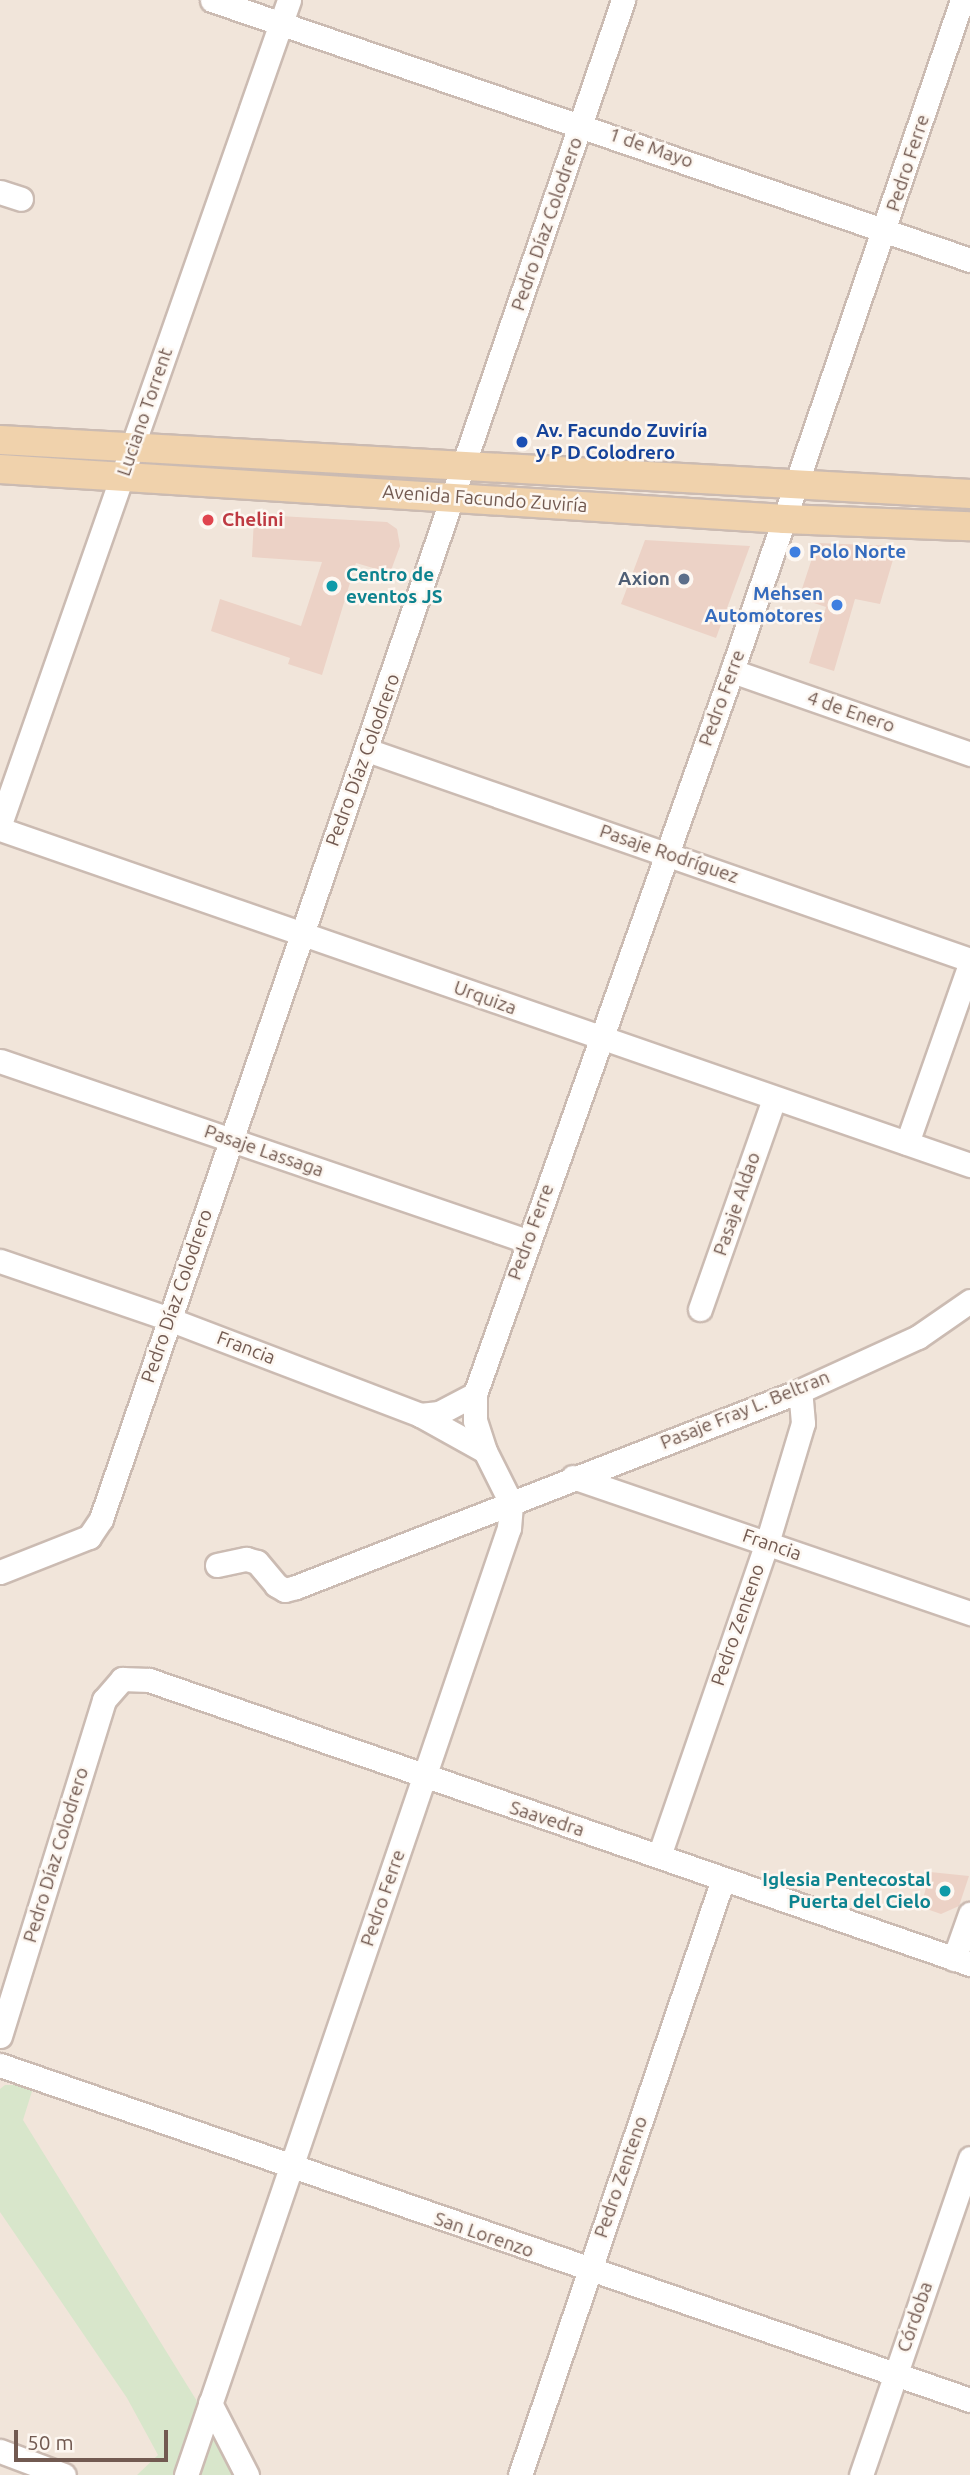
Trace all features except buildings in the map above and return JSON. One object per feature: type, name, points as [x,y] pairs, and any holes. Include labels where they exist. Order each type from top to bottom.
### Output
[{"type":"main road","name":"Avenida Facundo Zuviría","points":[[0,440],[465,468],[970,494]]},
{"type":"main road","name":"Avenida Facundo Zuviría","points":[[0,469],[785,519],[970,526]]},
{"type":"street","name":"1 de Mayo","points":[[212,0],[581,124],[970,260]]},
{"type":"street","name":"Luciano Torrent","points":[[0,827],[289,0]]},
{"type":"street","name":"Pedro Díaz Colodrero","points":[[0,1572],[89,1537],[101,1519],[302,932],[456,497],[623,0]]},
{"type":"street","name":"Pedro Ferre","points":[[186,2475],[509,1528],[511,1503],[485,1451],[475,1421],[475,1394],[527,1241],[732,671],[886,230],[962,0]]},
{"type":"street","name":"4 de Enero","points":[[732,671],[970,754]]},
{"type":"street","name":"Pasaje Rodríguez","points":[[367,750],[667,852],[970,962]]},
{"type":"street","name":"Urquiza","points":[[0,827],[601,1039],[970,1165]]},
{"type":"street","points":[[907,1143],[970,962]]},
{"type":"street","name":"Pasaje Lassaga","points":[[0,1061],[527,1241]]},
{"type":"street","name":"Pasaje Aldao","points":[[700,1309],[774,1099]]},
{"type":"street","name":"Francia","points":[[0,1261],[169,1319],[420,1415],[485,1451]]},
{"type":"street","name":"Pasaje Fray L. Beltran","points":[[217,1565],[246,1559],[257,1562],[285,1590],[800,1391],[918,1337],[970,1301]]},
{"type":"street","name":"Pedro Zenteno","points":[[659,1856],[766,1543],[803,1423],[800,1391]]},
{"type":"street","points":[[420,1415],[439,1413],[475,1394]]},
{"type":"street","name":"Francia","points":[[573,1477],[970,1613]]},
{"type":"street","name":"Pedro Díaz Colodrero","points":[[0,2036],[104,1700],[122,1679]]},
{"type":"street","name":"Saavedra","points":[[122,1679],[149,1680],[424,1778],[962,1961]]},
{"type":"street","name":"Pedro Zenteno","points":[[520,2475],[723,1879]]},
{"type":"street","points":[[962,1961],[970,1914]]},
{"type":"street","name":"San Lorenzo","points":[[0,2065],[588,2272],[970,2400]]},
{"type":"street","name":"Córdoba","points":[[861,2475],[970,2158]]},
{"type":"street","points":[[210,2403],[247,2475]]},
{"type":"street","points":[[0,2451],[64,2475]]},
{"type":"shaded area","points":[[0,0],[970,0],[970,2475],[0,2475]]},
{"type":"green space","points":[[5,2085],[34,2085],[23,2120],[200,2406],[175,2475],[137,2475],[158,2455],[127,2398],[0,2212],[0,2089]]},
{"type":"green space","points":[[213,2428],[236,2475],[197,2475]]},
{"type":"place","name":"Av. Facundo Zuviría y P D Colodrero","points":[[522,442]]},
{"type":"place","name":"Chelini","points":[[208,520]]},
{"type":"place","name":"Polo Norte","points":[[795,552]]},
{"type":"place","name":"Axion","points":[[684,579]]},
{"type":"place","name":"Centro de eventos JS","points":[[332,586]]},
{"type":"place","name":"Mehsen Automotores","points":[[837,605]]},
{"type":"place","name":"Iglesia Pentecostal Puerta del Cielo","points":[[945,1891]]}]
